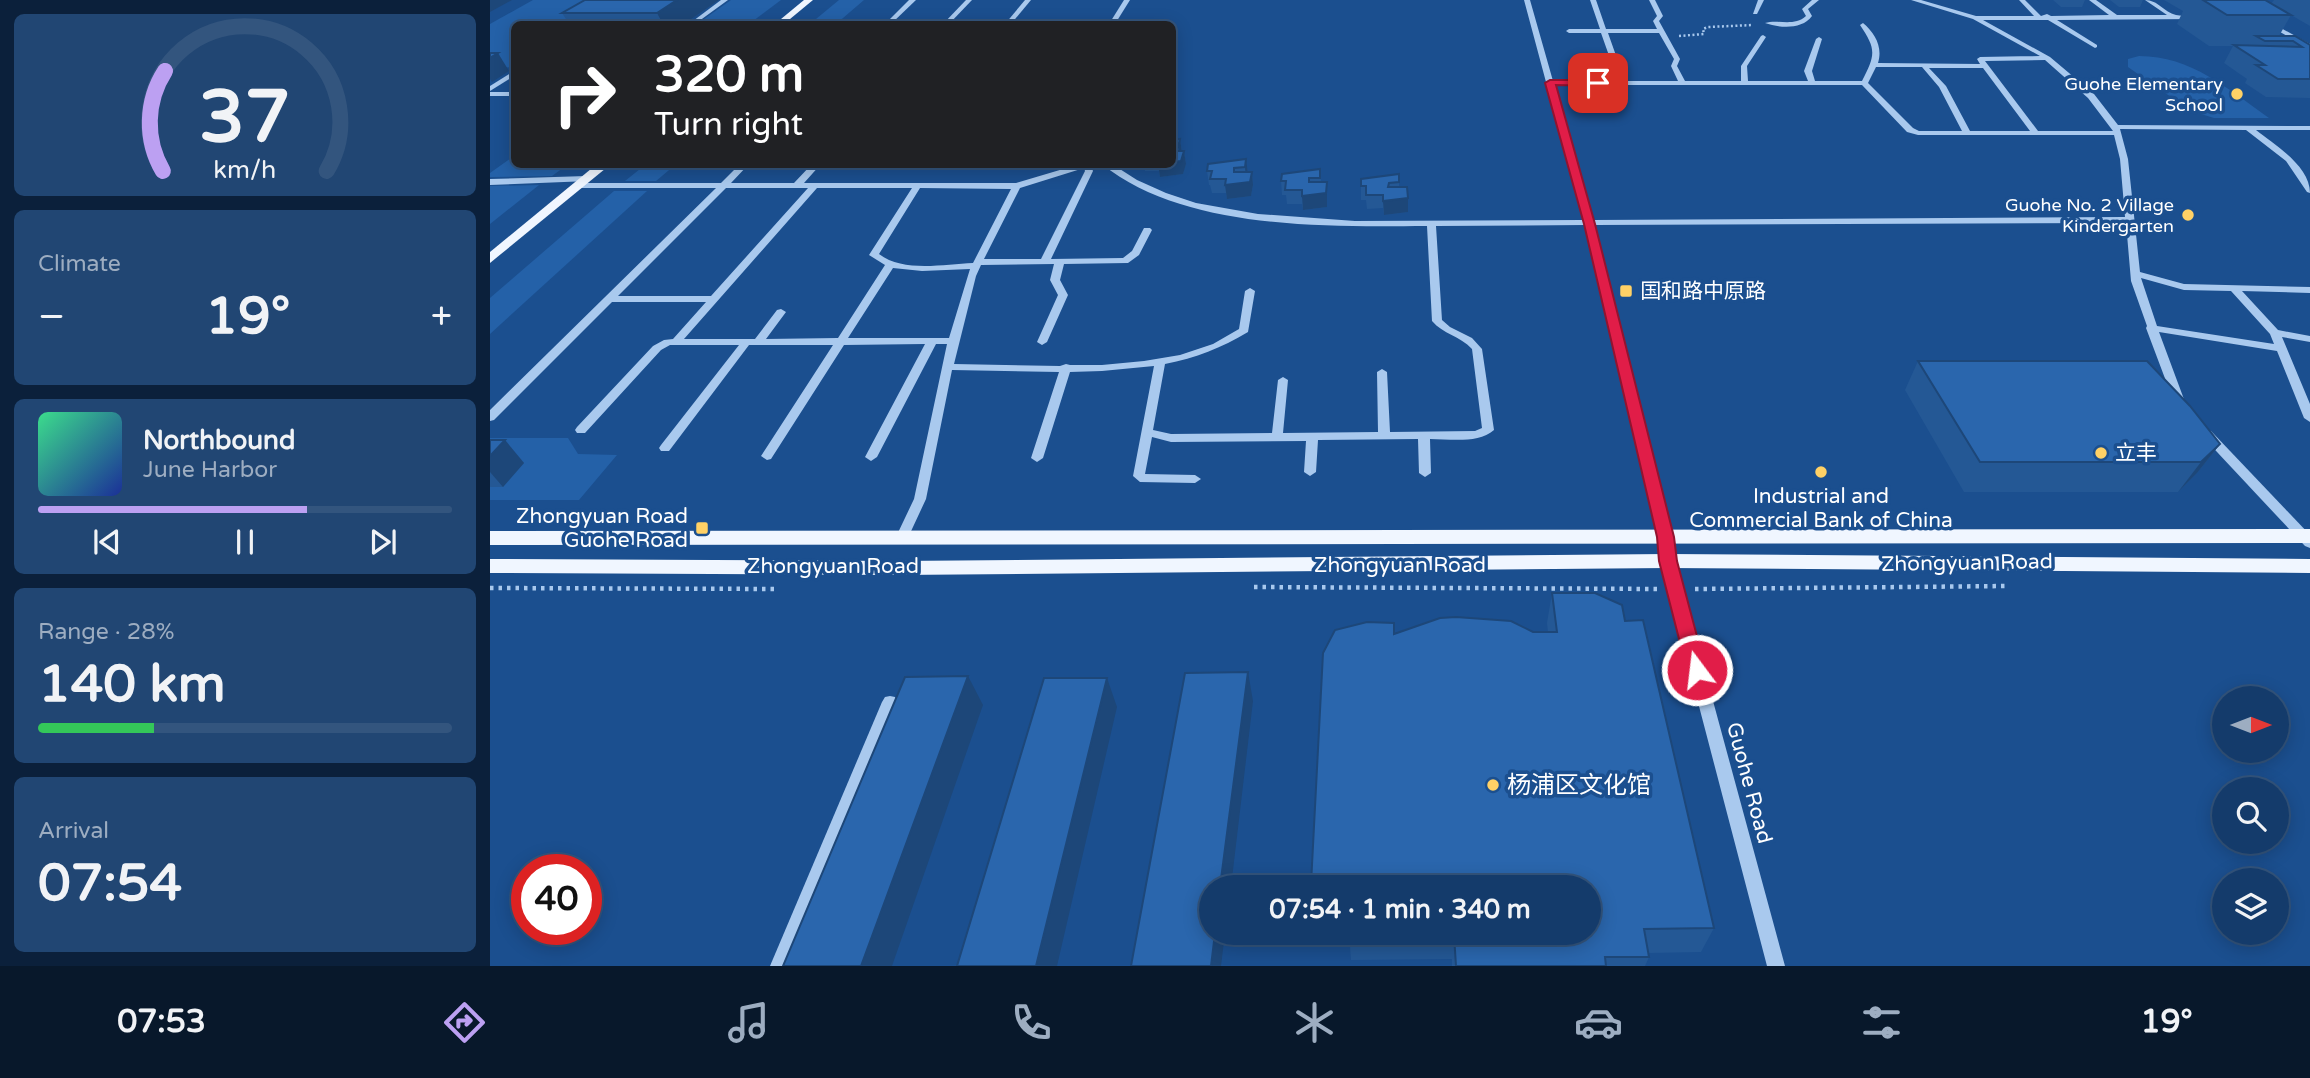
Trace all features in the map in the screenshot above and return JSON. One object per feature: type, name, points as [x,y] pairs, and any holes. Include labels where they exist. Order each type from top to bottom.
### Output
[{"type":"main road","points":[[783,21],[809,0]]},
{"type":"main road","points":[[490,259],[600,168]]},
{"type":"main road","name":"Zhongyuan Road","points":[[490,538],[2307,538]]},
{"type":"main road","name":"Zhongyuan Road","points":[[490,566],[911,568],[1668,561],[2310,566]]},
{"type":"street","points":[[696,21],[725,0]]},
{"type":"street","points":[[891,21],[913,0]]},
{"type":"street","points":[[949,21],[969,0]]},
{"type":"street","points":[[1010,21],[1028,0]]},
{"type":"street","points":[[1114,21],[1127,0]]},
{"type":"street","name":"Guohe Road","points":[[1527,0],[1589,224],[1665,537],[1675,589],[1776,966]]},
{"type":"street","points":[[1593,0],[1622,83]]},
{"type":"street","points":[[1652,0],[1660,16],[1656,22],[1677,59],[1674,65],[1683,83]]},
{"type":"street","points":[[1755,13],[1761,0]]},
{"type":"street","points":[[1768,23],[1790,25],[1805,21],[1809,16],[1805,9],[1816,0]]},
{"type":"street","points":[[1914,0],[1975,19],[2049,58],[2091,96],[2117,130],[2124,159],[2136,281],[2180,405],[2189,415]]},
{"type":"street","points":[[2022,0],[2043,16],[2095,46]]},
{"type":"street","points":[[2092,0],[2114,16]]},
{"type":"street","points":[[2148,0],[2174,17]]},
{"type":"street","points":[[1975,19],[2043,16],[2199,17]]},
{"type":"street","points":[[2259,17],[2310,47]]},
{"type":"street","points":[[1550,83],[1864,83],[1877,65],[1874,40],[1863,25]]},
{"type":"street","points":[[1569,31],[1661,31]]},
{"type":"street","points":[[1745,83],[1744,66],[1763,37]]},
{"type":"street","points":[[1812,83],[1808,71],[1819,39]]},
{"type":"street","points":[[2036,133],[1980,61],[1983,57],[2049,58]]},
{"type":"street","points":[[1877,65],[1985,66]]},
{"type":"street","points":[[490,91],[511,75]]},
{"type":"street","points":[[2248,127],[2289,159],[2310,190]]},
{"type":"street","points":[[2117,130],[2310,128]]},
{"type":"street","points":[[490,417],[742,168]]},
{"type":"street","points":[[796,187],[813,168]]},
{"type":"street","points":[[1045,261],[1088,168]]},
{"type":"street","points":[[490,182],[583,182]]},
{"type":"street","points":[[901,539],[920,499],[953,341],[977,264],[1017,186]]},
{"type":"street","points":[[917,187],[874,253],[876,258],[890,265],[1129,260],[1136,253],[1147,230]]},
{"type":"street","points":[[1589,224],[2128,220]]},
{"type":"street","points":[[1146,432],[1171,438],[1312,438],[1478,435],[1488,430],[1474,344],[1437,321],[1431,224]]},
{"type":"street","points":[[1042,342],[1063,295],[1055,280],[1060,261]]},
{"type":"street","points":[[767,456],[838,341],[890,265]]},
{"type":"street","points":[[2136,274],[2184,287],[2310,290]]},
{"type":"street","points":[[2234,288],[2275,333],[2310,418]]},
{"type":"street","points":[[948,367],[1160,364],[1184,358],[1239,334],[1247,324],[1250,290]]},
{"type":"street","points":[[609,299],[714,299]]},
{"type":"street","points":[[2151,328],[2280,348]]},
{"type":"street","points":[[2275,333],[2310,339]]},
{"type":"street","points":[[581,430],[657,348],[677,340],[953,341]]},
{"type":"street","points":[[665,448],[753,341]]},
{"type":"street","points":[[872,457],[932,341]]},
{"type":"street","points":[[1160,364],[1139,476],[1144,479],[1195,479]]},
{"type":"street","points":[[1037,458],[1066,367]]},
{"type":"street","points":[[1382,372],[1384,436]]},
{"type":"street","points":[[1277,438],[1283,380]]},
{"type":"street","points":[[2198,425],[2307,538]]},
{"type":"street","points":[[1424,436],[1425,473]]},
{"type":"street","points":[[1310,472],[1312,438]]},
{"type":"street","points":[[779,966],[890,702]]},
{"type":"lane","points":[[1924,66],[1942,86],[1967,133]]},
{"type":"lane","points":[[1864,83],[1910,130],[2036,133],[2117,130]]},
{"type":"lane","points":[[490,91],[511,94]]},
{"type":"lane","points":[[583,182],[796,187],[1017,186],[1078,168]]},
{"type":"lane","points":[[1113,168],[1164,196],[1205,208],[1267,219],[1355,224],[1589,224]]},
{"type":"lane","points":[[677,340],[814,187]]},
{"type":"lane","points":[[753,341],[781,312]]},
{"type":"path","points":[[1666,40],[1704,34],[1703,29],[1708,27],[1768,23]]},
{"type":"path","name":"Zhongyuan Road","points":[[1243,587],[1675,589],[2019,585]]},
{"type":"path","name":"Zhongyuan Road","points":[[490,588],[779,589]]},
{"type":"shaded area","points":[[533,0],[622,0],[587,21],[511,21],[511,67],[490,68],[490,24]]},
{"type":"shaded area","points":[[731,0],[781,0],[753,21],[701,21]]},
{"type":"shaded area","points":[[839,0],[864,0],[840,21],[814,21]]},
{"type":"shaded area","points":[[2139,56],[2158,57],[2192,68],[2224,86],[2269,118],[2214,118],[2191,111],[2128,67],[2128,59]]},
{"type":"shaded area","points":[[511,158],[511,168],[563,168],[552,176],[490,177],[490,173]]},
{"type":"shaded area","points":[[641,168],[671,168],[656,181],[625,181]]},
{"type":"shaded area","points":[[539,185],[490,224],[490,186]]},
{"type":"shaded area","points":[[614,191],[647,191],[490,334],[490,298]]},
{"type":"shaded area","points":[[490,438],[568,438],[578,454],[617,455],[579,500],[490,500]]},
{"type":"building","points":[[585,0],[677,0],[657,13],[562,13]]},
{"type":"building","points":[[2203,0],[2265,0],[2291,15],[2227,15]]},
{"type":"building","points":[[2256,36],[2295,36],[2310,45],[2310,79],[2278,79],[2256,65],[2265,65],[2234,45],[2302,47],[2293,41],[2265,41]]},
{"type":"building","points":[[1176,151],[1184,151],[1181,161],[1176,162]]},
{"type":"building","points":[[1246,159],[1245,167],[1234,168],[1234,172],[1252,172],[1250,182],[1225,185],[1226,179],[1210,179],[1212,171],[1207,171],[1208,164]]},
{"type":"building","points":[[1320,169],[1320,178],[1309,178],[1309,182],[1327,182],[1326,193],[1302,196],[1302,190],[1285,190],[1286,181],[1281,181],[1282,174]]},
{"type":"building","points":[[1399,174],[1399,182],[1389,183],[1388,187],[1407,187],[1408,198],[1383,201],[1383,195],[1366,195],[1366,186],[1361,186],[1361,179]]},
{"type":"building","points":[[1918,361],[2147,361],[2190,406],[2220,444],[2201,462],[1980,462]]},
{"type":"building","points":[[490,440],[505,440],[490,456]]},
{"type":"building","name":"杨浦区文化馆","points":[[1552,593],[1595,593],[1622,605],[1625,621],[1643,620],[1714,928],[1644,929],[1649,957],[1605,957],[1606,966],[1456,966],[1455,945],[1601,945],[1601,875],[1311,875],[1323,653],[1335,630],[1367,622],[1394,623],[1394,634],[1440,618],[1456,617],[1511,621],[1533,632],[1557,632]]},
{"type":"building","points":[[1248,672],[1222,875],[1199,875],[1199,945],[1214,945],[1211,966],[1131,966],[1185,673]]},
{"type":"building","points":[[968,676],[861,966],[783,966],[905,677]]},
{"type":"building","points":[[1044,678],[1107,678],[1036,966],[957,966]]},
{"type":"place","name":"Guohe Elementary School","points":[[2237,94]]},
{"type":"place","name":"Guohe No. 2 Village Kindergarten","points":[[2188,215]]},
{"type":"place","name":"国和路中原路","points":[[1626,291]]},
{"type":"place","name":"立丰","points":[[2101,453]]},
{"type":"place","name":"Industrial and Commercial Bank of China","points":[[1821,472]]},
{"type":"place","name":"Zhongyuan Road Guohe Road","points":[[702,528]]},
{"type":"place","name":"杨浦区文化馆","points":[[1493,785]]},
{"type":"route","points":[[1598,83],[1550,83],[1589,224],[1665,537],[1668,561],[1697,670]]}]
